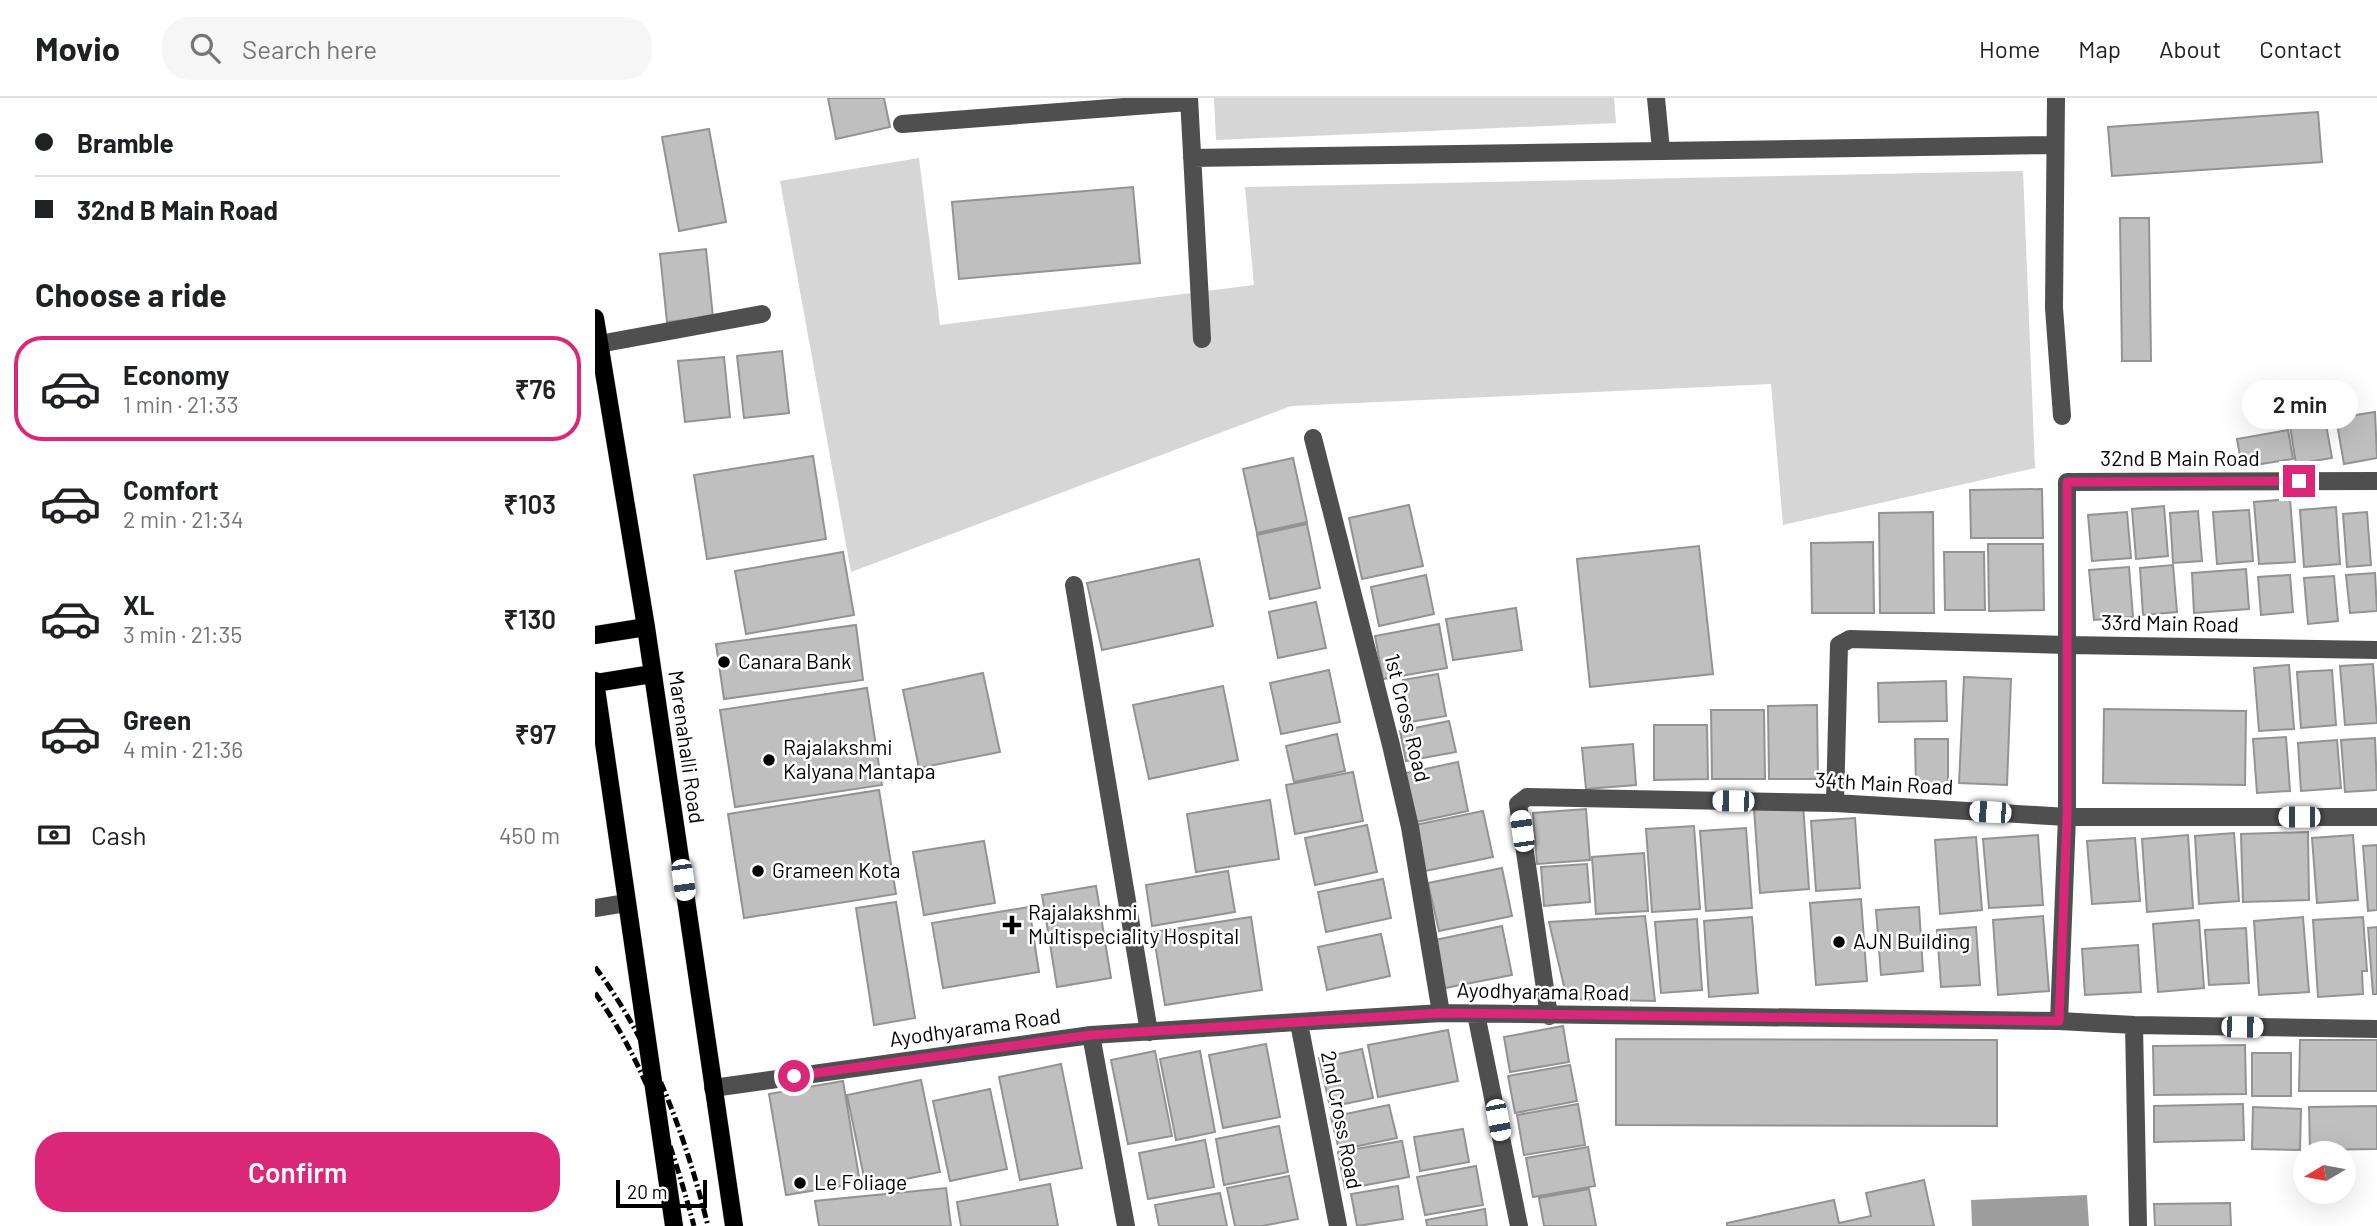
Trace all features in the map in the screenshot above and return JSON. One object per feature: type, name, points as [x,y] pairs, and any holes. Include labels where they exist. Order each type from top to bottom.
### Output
[{"type":"main road","name":"Marenahalli Road","points":[[595,318],[646,626],[734,1226]]},
{"type":"main road","points":[[595,635],[646,626]]},
{"type":"main road","points":[[652,674],[595,683],[674,1226]]},
{"type":"street","points":[[1656,98],[1661,150]]},
{"type":"street","points":[[2056,98],[2053,307],[2062,416]]},
{"type":"street","points":[[902,124],[1189,100],[1202,339]]},
{"type":"street","points":[[1192,158],[2055,145]]},
{"type":"street","points":[[599,344],[762,314]]},
{"type":"street","name":"1st Cross Road","points":[[1313,438],[1410,827],[1441,1013]]},
{"type":"street","name":"32nd B Main Road","points":[[2067,645],[2067,482],[2377,481]]},
{"type":"street","points":[[1074,585],[1149,1032]]},
{"type":"street","name":"33rd Main Road","points":[[1835,803],[1839,645],[1850,639],[2377,650]]},
{"type":"street","points":[[2059,1021],[2067,817],[2067,645]]},
{"type":"street","name":"34th Main Road","points":[[1549,1016],[1518,804],[1527,797],[1835,803],[2067,817],[2377,817]]},
{"type":"street","points":[[595,908],[626,903]]},
{"type":"street","name":"Ayodhyarama Road","points":[[713,1088],[1091,1035],[1441,1013],[2059,1021],[2134,1025],[2377,1029]]},
{"type":"street","points":[[1476,1014],[1519,1226]]},
{"type":"street","name":"2nd Cross Road","points":[[1299,1023],[1338,1226]]},
{"type":"street","points":[[2134,1025],[2138,1226]]},
{"type":"street","points":[[1091,1035],[1126,1226]]},
{"type":"shaded area","points":[[1214,98],[1614,98],[1616,123],[1216,140]]},
{"type":"shaded area","points":[[919,158],[940,325],[1254,285],[1245,187],[2023,171],[2035,468],[1783,525],[1771,384],[1291,406],[851,572],[780,181]]},
{"type":"shaded area","points":[[2087,1195],[2089,1226],[1972,1226],[1971,1200]]},
{"type":"building","points":[[828,98],[884,98],[890,127],[836,139]]},
{"type":"building","points":[[2318,112],[2322,162],[2112,176],[2108,127]]},
{"type":"building","points":[[709,129],[726,222],[679,231],[662,137]]},
{"type":"building","points":[[1133,187],[1140,263],[959,279],[952,202]]},
{"type":"building","points":[[2120,218],[2149,218],[2151,361],[2122,361]]},
{"type":"building","points":[[706,249],[713,317],[667,322],[660,254]]},
{"type":"building","points":[[782,351],[789,413],[744,418],[737,356]]},
{"type":"building","points":[[724,357],[730,417],[685,422],[678,361]]},
{"type":"building","points":[[2375,412],[2377,458],[2344,464],[2336,418]]},
{"type":"building","points":[[2325,419],[2332,458],[2296,464],[2290,426]]},
{"type":"building","points":[[2288,430],[2293,459],[2242,467],[2237,439]]},
{"type":"building","points":[[813,456],[826,539],[707,559],[694,475]]},
{"type":"building","points":[[1293,458],[1307,522],[1257,533],[1243,469]]},
{"type":"building","points":[[2042,489],[2043,538],[1971,538],[1970,490]]},
{"type":"building","points":[[2290,499],[2295,562],[2259,564],[2254,502]]},
{"type":"building","points":[[1409,505],[1423,566],[1362,579],[1349,518]]},
{"type":"building","points":[[2164,506],[2168,556],[2136,559],[2132,509]]},
{"type":"building","points":[[2336,507],[2340,564],[2304,567],[2300,510]]},
{"type":"building","points":[[2249,510],[2253,561],[2217,564],[2213,512]]},
{"type":"building","points":[[2198,511],[2202,561],[2173,563],[2170,513]]},
{"type":"building","points":[[1933,512],[1934,613],[1880,613],[1879,513]]},
{"type":"building","points":[[2127,512],[2131,558],[2092,561],[2088,515]]},
{"type":"building","points":[[2367,512],[2371,565],[2347,567],[2343,514]]},
{"type":"building","points":[[1307,524],[1320,588],[1270,599],[1257,535]]},
{"type":"building","points":[[1873,542],[1874,613],[1812,613],[1811,543]]},
{"type":"building","points":[[1988,544],[2043,544],[2044,610],[1989,611]]},
{"type":"building","points":[[1699,546],[1713,674],[1590,687],[1577,559]]},
{"type":"building","points":[[843,552],[854,615],[746,634],[735,571]]},
{"type":"building","points":[[1944,552],[1984,552],[1985,610],[1945,610]]},
{"type":"building","points":[[1199,559],[1213,626],[1102,650],[1087,583]]},
{"type":"building","points":[[2173,565],[2177,612],[2143,615],[2140,568]]},
{"type":"building","points":[[2129,567],[2133,617],[2094,620],[2089,570]]},
{"type":"building","points":[[2246,569],[2249,609],[2194,613],[2192,573]]},
{"type":"building","points":[[2375,573],[2377,611],[2350,613],[2346,575]]},
{"type":"building","points":[[1426,575],[1434,614],[1379,626],[1371,587]]},
{"type":"building","points":[[2290,575],[2293,612],[2261,615],[2258,577]]},
{"type":"building","points":[[2334,576],[2338,621],[2308,624],[2304,578]]},
{"type":"building","points":[[1316,602],[1326,648],[1278,658],[1269,612]]},
{"type":"building","points":[[1516,608],[1522,650],[1453,660],[1446,619]]},
{"type":"building","points":[[1439,624],[1447,668],[1383,679],[1375,636]]},
{"type":"building","points":[[856,625],[863,680],[724,699],[716,644]]},
{"type":"building","points":[[2373,664],[2377,723],[2345,725],[2340,666]]},
{"type":"building","points":[[2289,665],[2294,729],[2259,731],[2254,668]]},
{"type":"building","points":[[1329,670],[1340,722],[1281,734],[1270,683]]},
{"type":"building","points":[[2332,670],[2336,725],[2301,728],[2297,672]]},
{"type":"building","points":[[983,673],[1000,752],[919,768],[903,690]]},
{"type":"building","points":[[1438,674],[1446,716],[1410,722],[1403,680]]},
{"type":"building","points":[[1964,677],[2011,679],[2007,785],[1959,783]]},
{"type":"building","points":[[1946,681],[1947,721],[1879,722],[1878,683]]},
{"type":"building","points":[[1223,686],[1238,760],[1149,779],[1133,705]]},
{"type":"building","points":[[867,688],[882,785],[735,807],[720,710]]},
{"type":"building","points":[[1817,705],[1818,779],[1769,779],[1768,706]]},
{"type":"building","points":[[2104,709],[2246,711],[2245,785],[2103,783]]},
{"type":"building","points":[[1711,710],[1764,710],[1765,779],[1712,779]]},
{"type":"building","points":[[1449,721],[1456,752],[1406,761],[1400,731]]},
{"type":"building","points":[[1654,725],[1707,725],[1708,779],[1654,780]]},
{"type":"building","points":[[1337,734],[1345,771],[1294,782],[1286,746]]},
{"type":"building","points":[[2286,737],[2290,791],[2257,793],[2253,739]]},
{"type":"building","points":[[2375,738],[2377,790],[2345,792],[2341,740]]},
{"type":"building","points":[[1915,739],[1948,739],[1948,790],[1916,790]]},
{"type":"building","points":[[2337,740],[2341,788],[2301,791],[2298,743]]},
{"type":"building","points":[[1633,744],[1636,785],[1586,789],[1582,748]]},
{"type":"building","points":[[1458,762],[1468,811],[1416,822],[1406,773]]},
{"type":"building","points":[[1353,772],[1363,821],[1295,834],[1286,785]]},
{"type":"building","points":[[879,790],[896,894],[744,918],[728,814]]},
{"type":"building","points":[[1270,800],[1279,859],[1196,872],[1187,814]]},
{"type":"building","points":[[1803,804],[1809,889],[1760,893],[1754,808]]},
{"type":"building","points":[[1586,809],[1590,860],[1537,864],[1533,813]]},
{"type":"building","points":[[1483,811],[1493,857],[1425,871],[1415,825]]},
{"type":"building","points":[[1855,818],[1860,888],[1816,891],[1811,821]]},
{"type":"building","points":[[1367,825],[1377,872],[1315,885],[1305,838]]},
{"type":"building","points":[[1694,826],[1700,909],[1652,912],[1646,829]]},
{"type":"building","points":[[1746,828],[1752,908],[1706,911],[1700,831]]},
{"type":"building","points":[[2308,832],[2309,900],[2243,902],[2241,834]]},
{"type":"building","points":[[2234,833],[2239,901],[2199,904],[2195,836]]},
{"type":"building","points":[[2038,835],[2043,905],[1989,908],[1983,839]]},
{"type":"building","points":[[2188,835],[2193,908],[2147,912],[2142,839]]},
{"type":"building","points":[[2353,835],[2358,900],[2317,903],[2312,838]]},
{"type":"building","points":[[1976,837],[1982,910],[1940,914],[1935,840]]},
{"type":"building","points":[[2135,838],[2140,901],[2092,904],[2087,841]]},
{"type":"building","points":[[984,841],[995,903],[924,915],[913,852]]},
{"type":"building","points":[[2377,845],[2377,910],[2368,911],[2363,846]]},
{"type":"building","points":[[1644,853],[1648,911],[1596,914],[1592,857]]},
{"type":"building","points":[[1587,864],[1590,902],[1544,906],[1541,867]]},
{"type":"building","points":[[1502,868],[1512,916],[1439,931],[1428,883]]},
{"type":"building","points":[[1228,871],[1235,912],[1152,926],[1146,885]]},
{"type":"building","points":[[1383,879],[1391,918],[1326,932],[1318,892]]},
{"type":"building","points":[[1096,886],[1111,978],[1057,987],[1042,895]]},
{"type":"building","name":"AJN Building","points":[[1861,899],[1867,981],[1816,985],[1810,903]]},
{"type":"building","points":[[896,902],[915,1018],[874,1025],[856,908]]},
{"type":"building","points":[[1029,907],[1039,972],[943,988],[932,923]]},
{"type":"building","points":[[1919,907],[1923,971],[1881,975],[1876,910]]},
{"type":"building","points":[[1645,916],[1655,1001],[1567,999],[1549,922]]},
{"type":"building","points":[[2043,916],[2049,991],[1998,995],[1993,920]]},
{"type":"building","points":[[1251,917],[1262,990],[1165,1005],[1153,932]]},
{"type":"building","points":[[1752,917],[1758,993],[1709,997],[1704,921]]},
{"type":"building","points":[[2303,917],[2309,992],[2259,995],[2254,921]]},
{"type":"building","points":[[2363,917],[2367,971],[2362,971],[2363,994],[2318,997],[2313,920]]},
{"type":"building","points":[[1697,919],[1702,990],[1661,993],[1655,922]]},
{"type":"building","points":[[2199,920],[2204,988],[2158,992],[2153,924]]},
{"type":"building","points":[[1502,926],[1512,975],[1440,989],[1430,941]]},
{"type":"building","points":[[1976,927],[1980,985],[1941,987],[1937,930]]},
{"type":"building","points":[[2377,927],[2377,994],[2373,994],[2368,928]]},
{"type":"building","points":[[2246,928],[2249,983],[2209,985],[2205,930]]},
{"type":"building","points":[[1381,934],[1390,976],[1327,990],[1318,947]]},
{"type":"building","points":[[2138,945],[2141,992],[2085,995],[2082,949]]},
{"type":"building","points":[[1563,1026],[1569,1062],[1510,1072],[1504,1037]]},
{"type":"building","points":[[1448,1030],[1458,1081],[1378,1097],[1368,1045]]},
{"type":"building","points":[[1616,1039],[1997,1040],[1997,1126],[1616,1125]]},
{"type":"building","points":[[2300,1040],[2377,1040],[2377,1091],[2299,1091]]},
{"type":"building","points":[[1266,1044],[1280,1117],[1223,1128],[1209,1055]]},
{"type":"building","points":[[2245,1045],[2246,1094],[2154,1095],[2153,1046]]},
{"type":"building","points":[[1362,1049],[1373,1098],[1330,1107],[1319,1058]]},
{"type":"building","points":[[1155,1051],[1172,1136],[1128,1144],[1111,1060]]},
{"type":"building","points":[[1200,1051],[1215,1132],[1176,1140],[1160,1059]]},
{"type":"building","points":[[2252,1053],[2291,1053],[2291,1096],[2252,1096]]},
{"type":"building","points":[[1061,1064],[1082,1168],[1020,1180],[999,1077]]},
{"type":"building","points":[[1570,1065],[1577,1101],[1515,1113],[1508,1076]]},
{"type":"building","points":[[921,1080],[940,1172],[866,1187],[847,1095]]},
{"type":"building","points":[[843,1081],[860,1183],[786,1195],[769,1094]]},
{"type":"building","points":[[990,1089],[1007,1169],[950,1181],[933,1101]]},
{"type":"building","points":[[1578,1104],[1585,1145],[1524,1155],[1517,1115]]},
{"type":"building","points":[[2243,1104],[2244,1140],[2154,1142],[2154,1106]]},
{"type":"building","points":[[1389,1105],[1397,1138],[1339,1150],[1331,1117]]},
{"type":"building","points":[[2377,1106],[2377,1149],[2356,1149],[2356,1141],[2310,1141],[2309,1107]]},
{"type":"building","points":[[2253,1107],[2301,1109],[2300,1141],[2293,1141],[2293,1150],[2252,1149]]},
{"type":"building","points":[[1279,1126],[1288,1172],[1224,1185],[1216,1139]]},
{"type":"building","points":[[1463,1129],[1469,1162],[1420,1171],[1414,1137]]},
{"type":"building","points":[[1205,1140],[1214,1187],[1148,1199],[1139,1153]]},
{"type":"building","points":[[1402,1141],[1409,1177],[1345,1189],[1338,1152]]},
{"type":"building","points":[[1588,1147],[1595,1186],[1533,1197],[1526,1158]]},
{"type":"building","points":[[1476,1166],[1483,1205],[1425,1215],[1417,1177]]},
{"type":"building","points":[[1289,1176],[1298,1219],[1262,1226],[1235,1226],[1227,1188]]},
{"type":"building","points":[[1924,1180],[1934,1226],[1727,1226],[1727,1223],[1834,1200],[1839,1223],[1871,1216],[1866,1193]]},
{"type":"building","points":[[1050,1184],[1058,1226],[961,1226],[957,1202]]},
{"type":"building","points":[[1398,1186],[1403,1219],[1357,1226],[1351,1194]]},
{"type":"building","points":[[946,1188],[951,1226],[819,1226],[815,1201]]},
{"type":"building","points":[[1589,1189],[1596,1226],[1544,1226],[1539,1198]]},
{"type":"building","points":[[1220,1193],[1227,1226],[1159,1226],[1155,1205]]},
{"type":"building","points":[[2230,1203],[2231,1226],[2155,1226],[2154,1204]]},
{"type":"building","points":[[1485,1209],[1487,1226],[1427,1226],[1426,1220]]},
{"type":"railway","points":[[595,967],[633,1027],[664,1090],[689,1157],[708,1226]]},
{"type":"railway","points":[[595,993],[628,1047],[655,1105],[694,1226]]},
{"type":"place","name":"Canara Bank","points":[[724,662]]},
{"type":"place","name":"Rajalakshmi Kalyana Mantapa","points":[[769,760]]},
{"type":"place","name":"Grameen Kota","points":[[758,871]]},
{"type":"place","name":"Rajalakshmi Multispeciality Hospital","points":[[1012,925]]},
{"type":"place","name":"AJN Building","points":[[1839,942]]},
{"type":"place","name":"Le Foliage","points":[[800,1183]]},
{"type":"route","points":[[794,1076],[1091,1035],[1441,1013],[2059,1021],[2067,817],[2067,482],[2299,481]]}]
